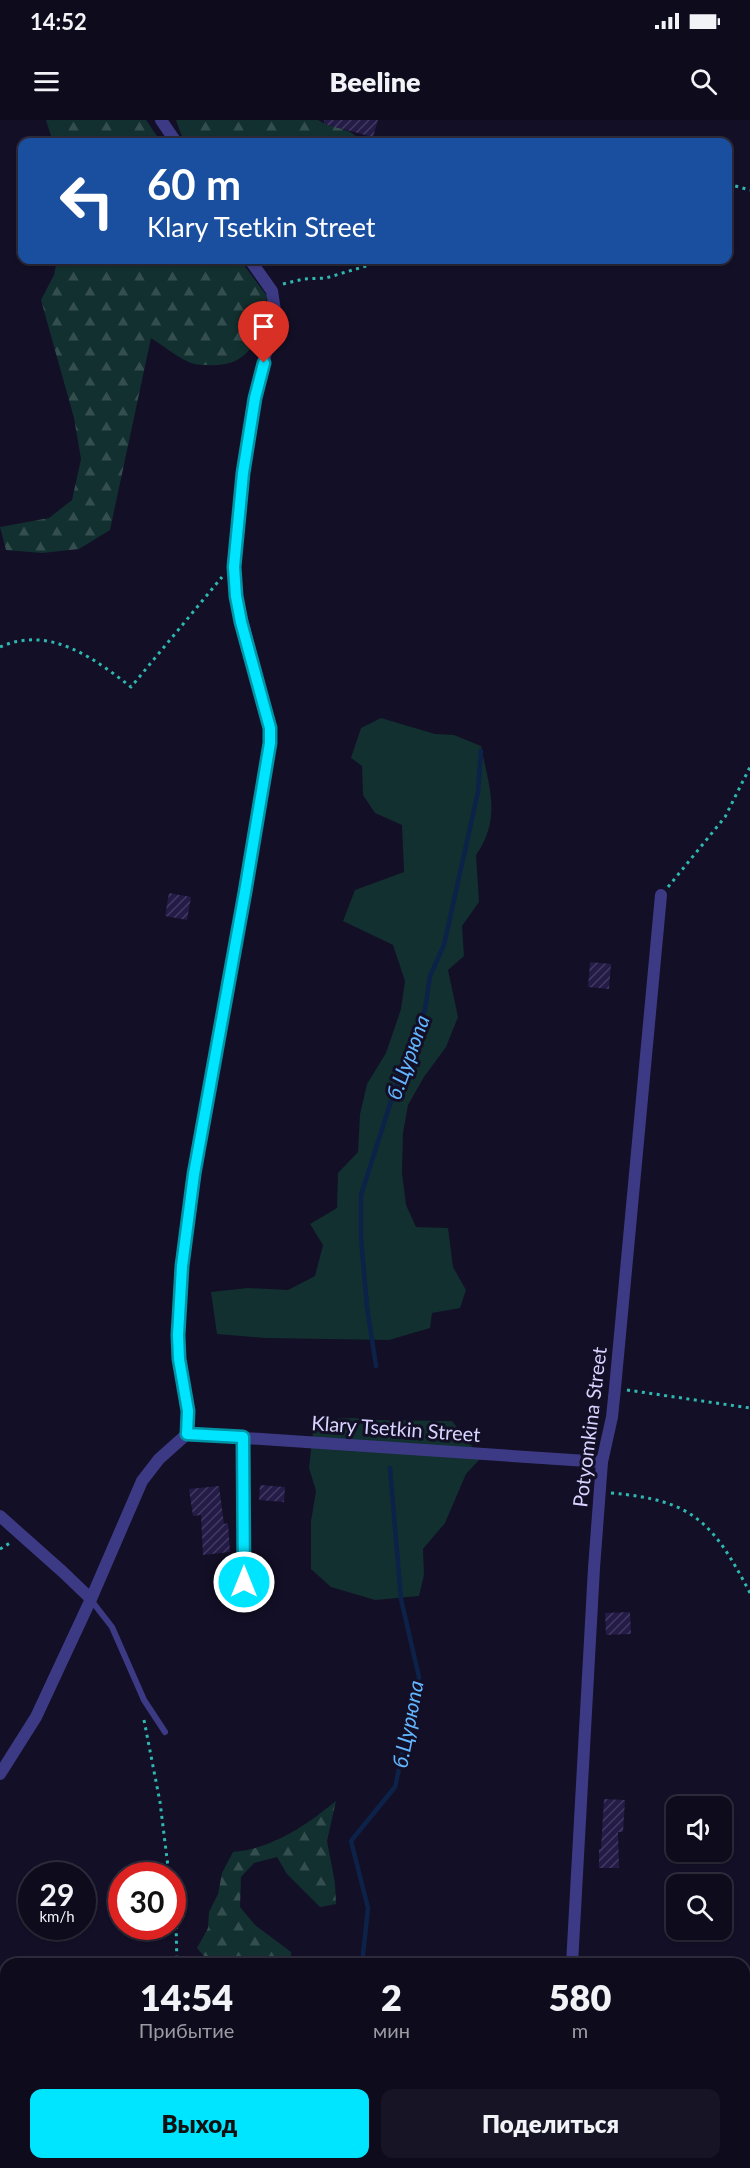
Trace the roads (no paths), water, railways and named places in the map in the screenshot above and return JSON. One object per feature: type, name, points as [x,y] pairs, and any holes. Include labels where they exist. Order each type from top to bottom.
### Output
[{"type":"street","points":[[161,120],[173,138]]},
{"type":"street","points":[[0,1774],[36,1717],[91,1599],[141,1481],[159,1459],[187,1434],[188,1411],[179,1359],[178,1335],[182,1266],[194,1174],[270,743],[270,728],[236,596],[234,567],[238,514],[249,433],[275,311],[269,287],[253,264]]},
{"type":"street","name":"Potyomkina Street","points":[[572,1958],[602,1462],[612,1417],[661,896]]},
{"type":"street","name":"Klary Tsetkin Street","points":[[187,1434],[602,1462]]},
{"type":"street","points":[[243,1437],[244,1582]]},
{"type":"street","points":[[0,1516],[91,1599]]},
{"type":"lane","points":[[91,1599],[112,1627],[144,1700],[165,1732]]},
{"type":"waterway","name":"б.Цурюпа","points":[[376,1366],[367,1307],[361,1237],[361,1195],[409,1045],[425,1010],[430,976],[444,945],[478,792],[481,751]]},
{"type":"waterway","name":"б.Цурюпа","points":[[363,1958],[368,1908],[351,1841],[395,1787],[419,1677],[401,1599],[390,1468]]}]
